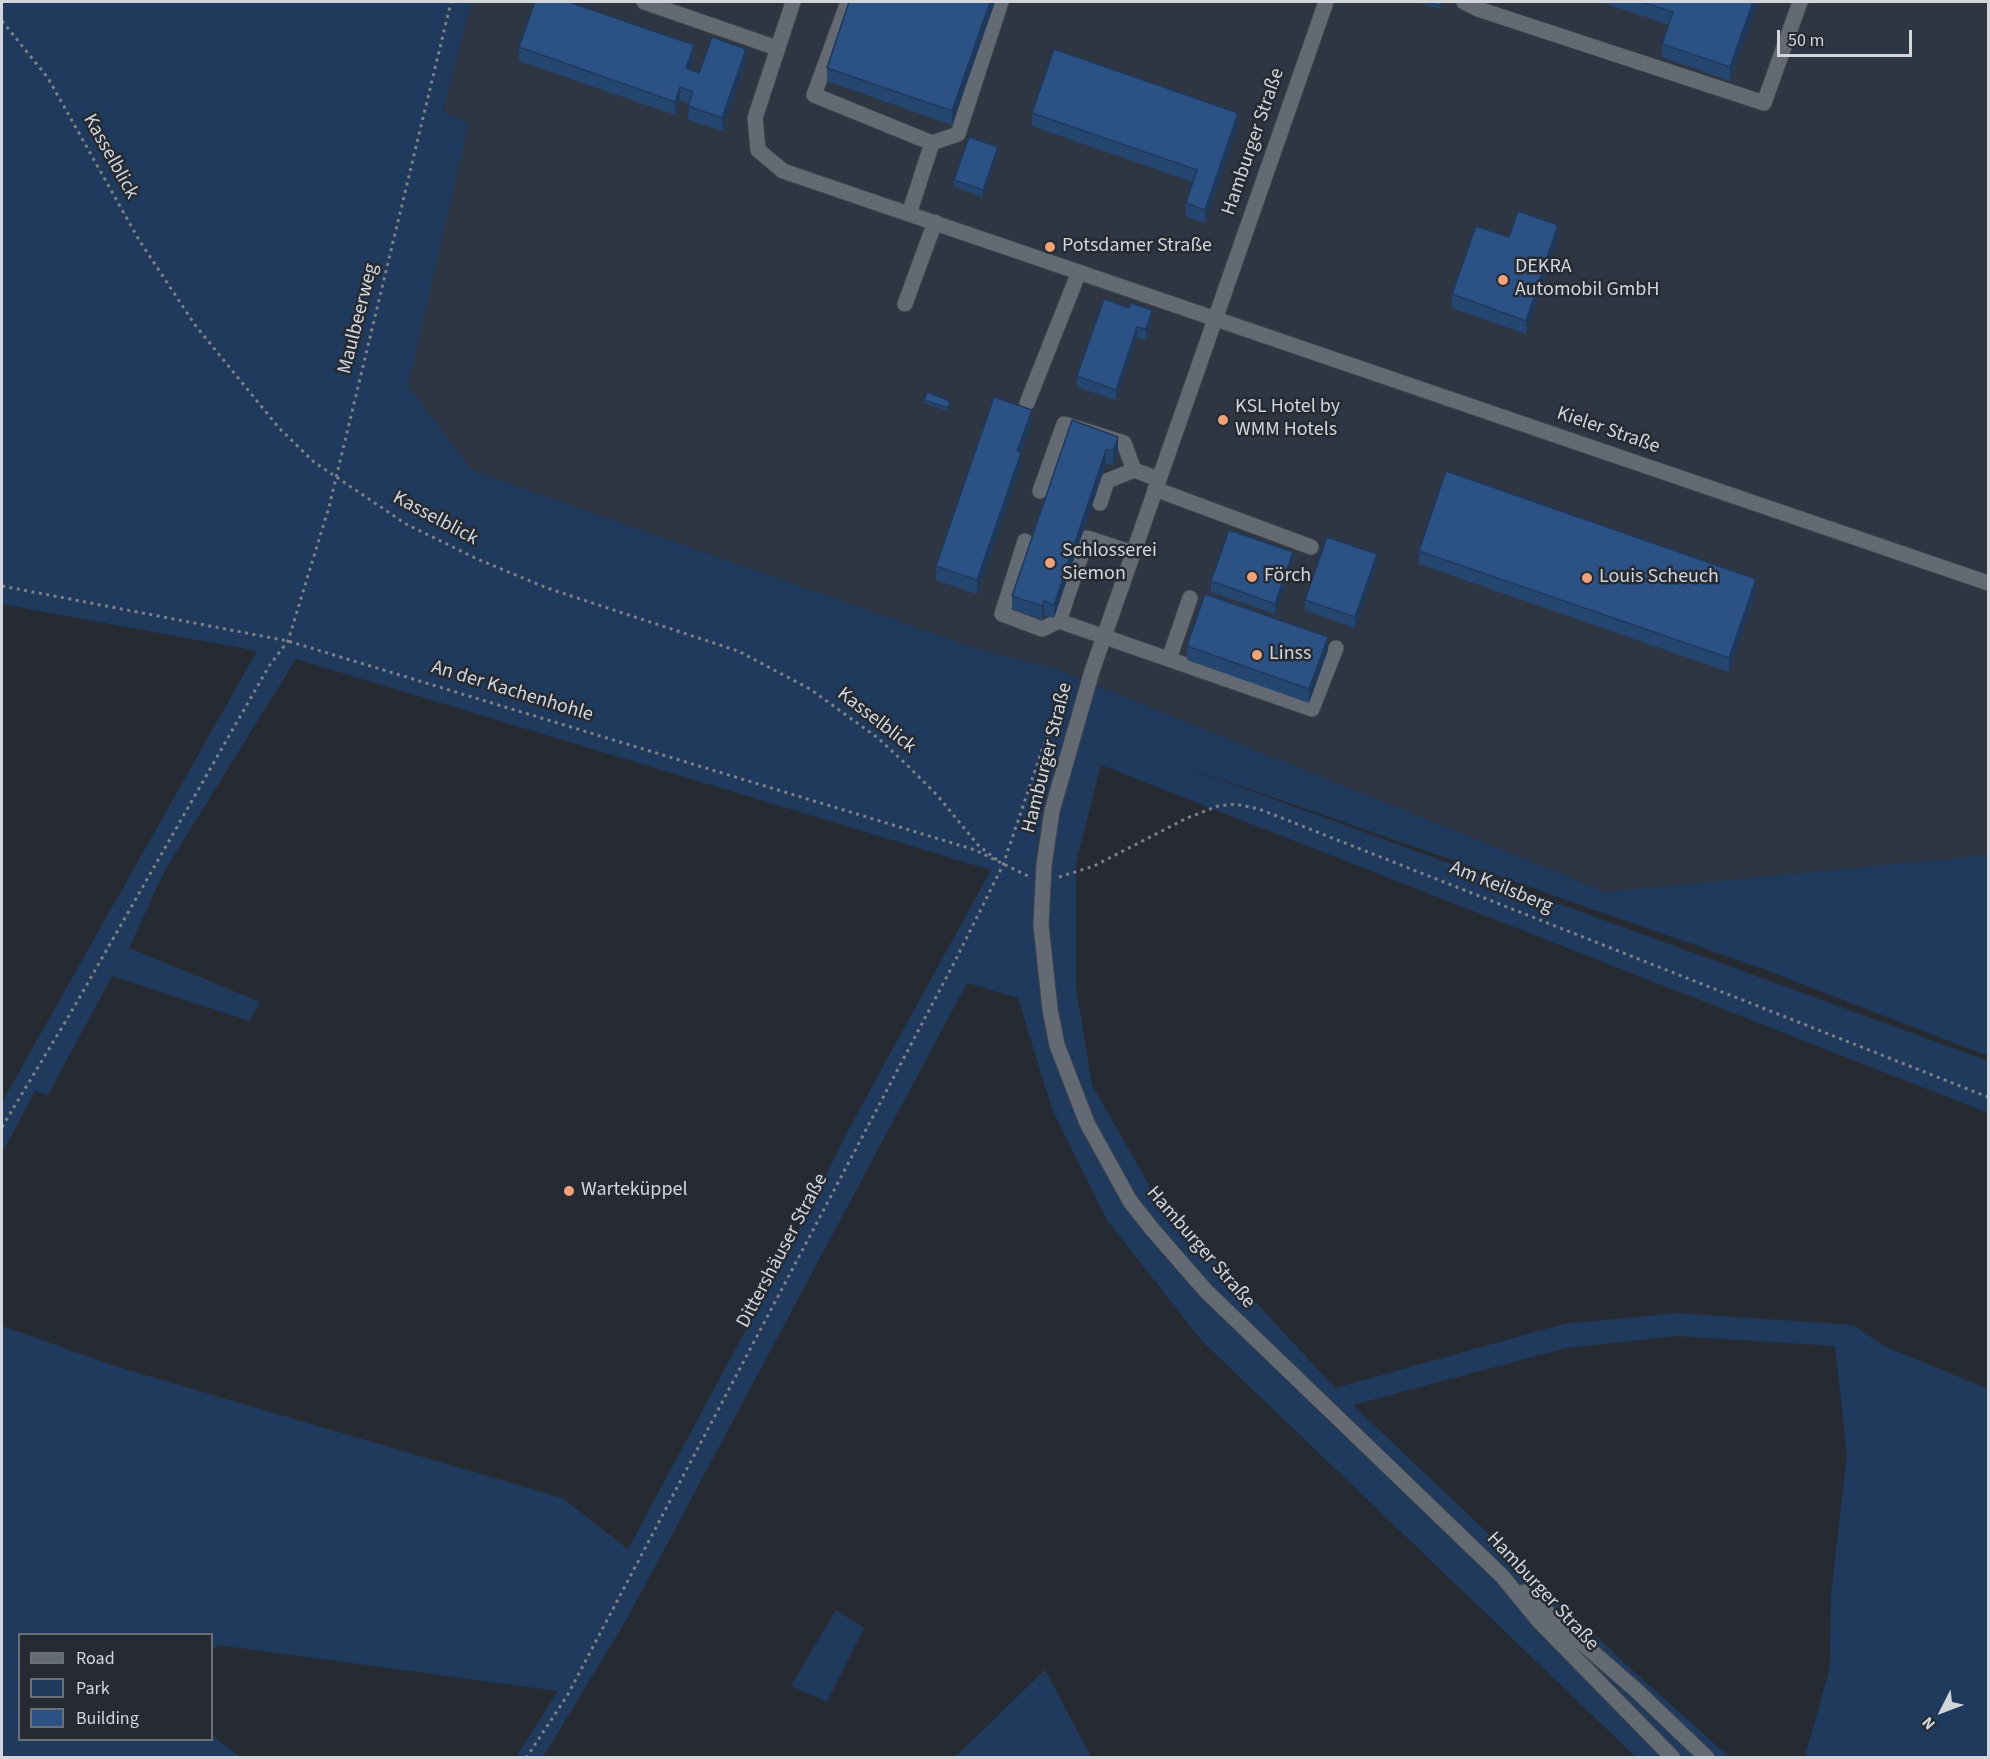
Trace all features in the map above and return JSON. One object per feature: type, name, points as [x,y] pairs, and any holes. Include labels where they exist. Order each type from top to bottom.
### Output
[{"type":"street","points":[[644,2],[777,48]]},
{"type":"street","points":[[793,2],[755,118],[758,150],[783,171],[1215,318]]},
{"type":"street","points":[[848,2],[814,95],[932,143],[958,134],[1001,2]]},
{"type":"street","name":"Hamburger Straße","points":[[1326,2],[1103,637],[1052,811],[1043,879],[1041,925],[1045,974],[1057,1045],[1087,1123],[1130,1201],[1206,1291],[1502,1576],[1539,1621],[1673,1758]]},
{"type":"street","points":[[1464,2],[1478,9],[1764,103],[1800,2]]},
{"type":"street","points":[[909,213],[932,143]]},
{"type":"street","points":[[905,304],[935,222]]},
{"type":"street","points":[[1027,403],[1079,272]]},
{"type":"street","name":"Kieler Straße","points":[[1215,318],[1989,583]]},
{"type":"street","points":[[1040,490],[1064,424],[1124,444],[1134,470],[1157,484],[1311,547]]},
{"type":"street","points":[[1100,503],[1107,481],[1134,470]]},
{"type":"street","points":[[1059,621],[1087,538],[1133,553]]},
{"type":"street","points":[[1025,541],[1002,614],[1042,629],[1059,621],[1312,710],[1336,648]]},
{"type":"street","points":[[1169,659],[1190,598]]},
{"type":"street","points":[[1502,1576],[1525,1592],[1637,1691],[1707,1758]]},
{"type":"path","name":"Maulbeerweg","points":[[288,641],[335,479],[451,2]]},
{"type":"path","name":"Kasselblick","points":[[2,21],[48,78],[139,240],[195,325],[279,428],[314,462],[335,479],[406,524],[475,558],[547,588],[738,651],[810,689],[878,738],[937,795],[978,845],[1003,865]]},
{"type":"path","name":"An der Kachenhohle","points":[[2,586],[288,641],[975,850],[1003,865]]},
{"type":"path","points":[[2,1127],[70,1014],[269,666],[288,641]]},
{"type":"path","name":"Dittershäuser Straße","points":[[526,1758],[567,1696],[954,963],[1003,865],[1043,747]]},
{"type":"path","name":"Am Keilsberg","points":[[1003,865],[1023,875],[1043,879],[1066,877],[1094,866],[1187,818],[1218,806],[1235,804],[1259,809],[1989,1097]]},
{"type":"shaded area","points":[[472,2],[1988,2],[1988,855],[1606,892],[1053,668],[975,648],[472,470],[407,386],[469,123],[443,111]]},
{"type":"green space","points":[[2,2],[472,2],[443,111],[469,123],[408,386],[472,470],[975,648],[1053,668],[1606,892],[1988,855],[1988,1056],[1761,968],[1164,759],[1988,1061],[1988,1113],[1101,765],[1076,863],[1076,987],[1092,1085],[1152,1190],[1335,1388],[1564,1324],[1678,1313],[1853,1325],[1884,1346],[1988,1389],[1988,1757],[1805,1757],[1830,1667],[1831,1594],[1847,1455],[1835,1346],[1677,1336],[1566,1348],[1353,1405],[1618,1657],[1729,1757],[1636,1757],[1202,1341],[1107,1220],[1052,1109],[1018,998],[967,983],[628,1617],[543,1757],[516,1757],[558,1691],[218,1645],[213,1650],[213,1633],[18,1633],[18,1741],[213,1741],[213,1736],[240,1757],[2,1757],[2,1326],[118,1367],[562,1498],[628,1549],[786,1255],[852,1123],[991,870],[296,659],[165,870],[129,948],[260,1002],[250,1021],[112,976],[48,1095],[35,1091],[2,1153],[2,1102],[257,651],[2,604]]},
{"type":"green space","points":[[836,1610],[864,1628],[827,1702],[791,1686]]},
{"type":"green space","points":[[1045,1670],[1091,1757],[955,1757]]},
{"type":"building","points":[[535,2],[569,2],[694,45],[686,68],[699,73],[712,37],[746,49],[722,118],[688,106],[693,92],[680,87],[675,102],[519,47]]},
{"type":"building","points":[[849,2],[990,2],[952,111],[827,68]]},
{"type":"building","points":[[1428,2],[1442,2],[1440,6]]},
{"type":"building","points":[[1641,2],[1753,2],[1730,67],[1662,44],[1673,12]]},
{"type":"building","points":[[1054,49],[1238,113],[1205,210],[1186,203],[1197,170],[1032,113]]},
{"type":"building","points":[[969,137],[998,147],[983,190],[954,180]]},
{"type":"building","name":"DEKRA Automobil GmbH","points":[[1518,211],[1558,225],[1526,321],[1452,294],[1476,226],[1509,237]]},
{"type":"building","points":[[1104,299],[1129,308],[1131,303],[1152,310],[1146,329],[1137,327],[1116,390],[1077,376]]},
{"type":"building","points":[[927,392],[950,401],[948,408],[924,400]]},
{"type":"building","points":[[994,397],[1032,410],[1017,451],[1021,453],[977,580],[936,566]]},
{"type":"building","points":[[1072,420],[1118,437],[1113,451],[1106,450],[1054,605],[1044,601],[1042,606],[1012,596]]},
{"type":"building","name":"Louis Scheuch","points":[[1446,471],[1756,579],[1729,658],[1419,551]]},
{"type":"building","name":"Förch","points":[[1229,530],[1293,552],[1275,604],[1211,581]]},
{"type":"building","points":[[1327,537],[1377,554],[1355,617],[1305,600]]},
{"type":"building","name":"Linss","points":[[1205,594],[1328,637],[1309,689],[1187,646]]},
{"type":"place","name":"Potsdamer Straße","points":[[1050,247]]},
{"type":"place","name":"DEKRA Automobil GmbH","points":[[1503,280]]},
{"type":"place","name":"KSL Hotel by WMM Hotels","points":[[1223,420]]},
{"type":"place","name":"Schlosserei Siemon","points":[[1050,563]]},
{"type":"place","name":"Förch","points":[[1252,577]]},
{"type":"place","name":"Louis Scheuch","points":[[1587,578]]},
{"type":"place","name":"Linss","points":[[1257,655]]},
{"type":"place","name":"Warteküppel","points":[[569,1191]]}]
